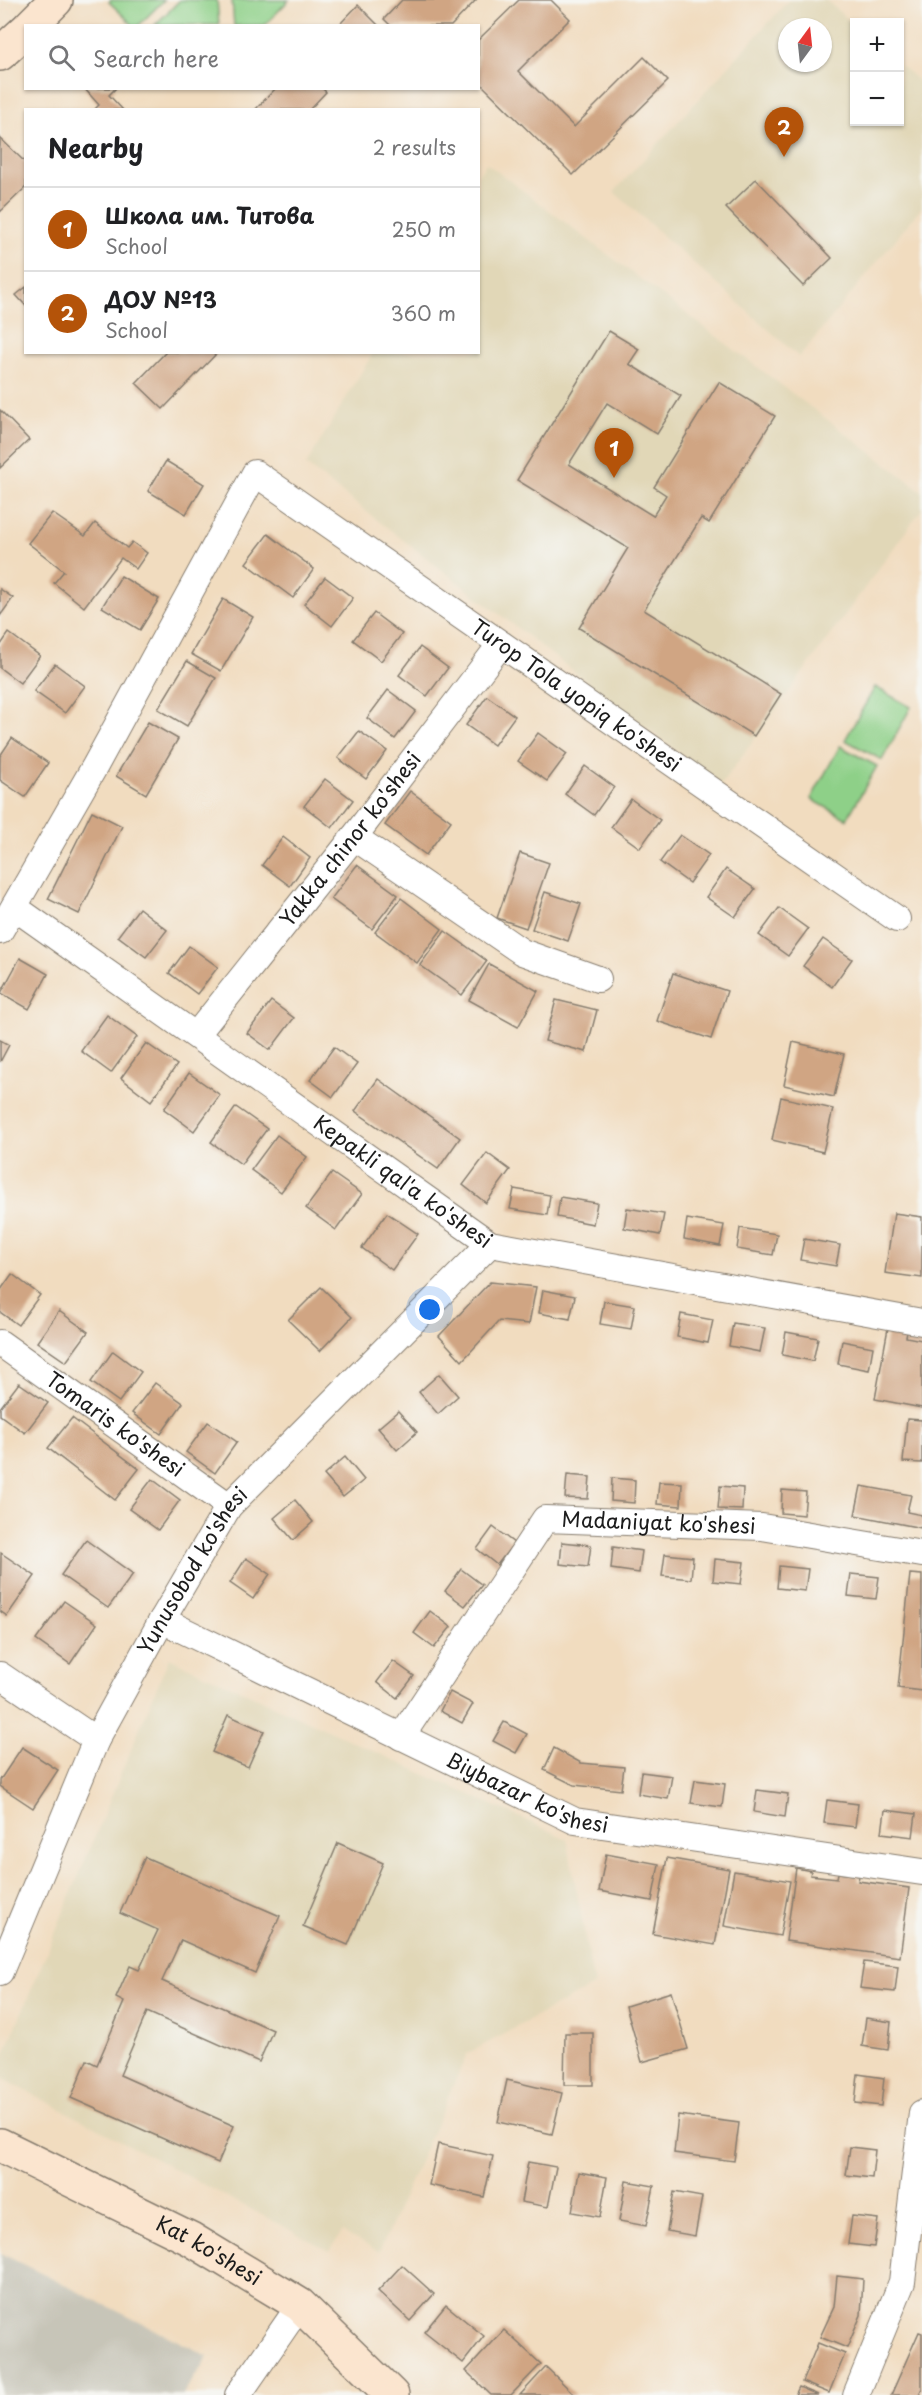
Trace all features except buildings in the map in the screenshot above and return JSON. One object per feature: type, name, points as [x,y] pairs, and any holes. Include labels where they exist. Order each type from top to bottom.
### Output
[{"type":"street","points":[[32,24],[56,0]]},
{"type":"street","points":[[0,54],[24,32]]},
{"type":"street","name":"Turop Tola yopiq ko'shesi","points":[[14,907],[95,766],[255,473],[897,919]]},
{"type":"street","name":"Yakka chinor ko'shesi","points":[[197,1034],[354,837],[501,644]]},
{"type":"street","points":[[354,837],[522,952],[598,979]]},
{"type":"street","points":[[0,931],[14,907]]},
{"type":"street","name":"Kepakli qal'a ko'shesi","points":[[14,907],[197,1034],[490,1244],[922,1322]]},
{"type":"street","name":"Yunusobod ko'shesi","points":[[0,1972],[96,1740],[162,1620],[229,1506],[490,1244]]},
{"type":"street","name":"Tomaris ko'shesi","points":[[0,1343],[229,1506]]},
{"type":"street","name":"Madaniyat ko'shesi","points":[[401,1737],[545,1519],[762,1527],[922,1554]]},
{"type":"street","name":"Biybazar ko'shesi","points":[[162,1620],[575,1821],[922,1872]]},
{"type":"street","points":[[0,1675],[96,1740]]},
{"type":"street","points":[[856,2395],[902,2282],[922,2113]]},
{"type":"street","name":"Kat ko'shesi","points":[[0,2145],[191,2239],[300,2305],[392,2395]]},
{"type":"street","points":[[238,2395],[300,2305]]},
{"type":"shaded area","points":[[789,0],[826,0],[850,21],[850,126],[904,126],[904,68],[922,84],[922,207],[799,357],[614,192]]},
{"type":"shaded area","points":[[486,163],[922,491],[922,509],[721,785],[306,465],[372,354],[480,354],[480,173]]},
{"type":"shaded area","points":[[169,1658],[567,1839],[594,1985],[467,2054],[379,2252],[342,2232],[330,2251],[0,2077],[0,2065]]},
{"type":"shaded area","points":[[0,2253],[208,2356],[183,2395],[0,2395]]},
{"type":"green space","points":[[111,0],[164,0],[140,24],[132,24],[109,2]]},
{"type":"green space","points":[[180,0],[217,0],[219,24],[156,24]]},
{"type":"green space","points":[[232,0],[289,0],[266,24],[234,24]]},
{"type":"green space","points":[[875,687],[911,707],[882,760],[845,740]]},
{"type":"green space","points":[[840,746],[877,766],[847,819],[811,799]]},
{"type":"place","name":"ДОУ №13","points":[[784,157]]},
{"type":"place","name":"Школа им. Титова","points":[[614,478]]}]
